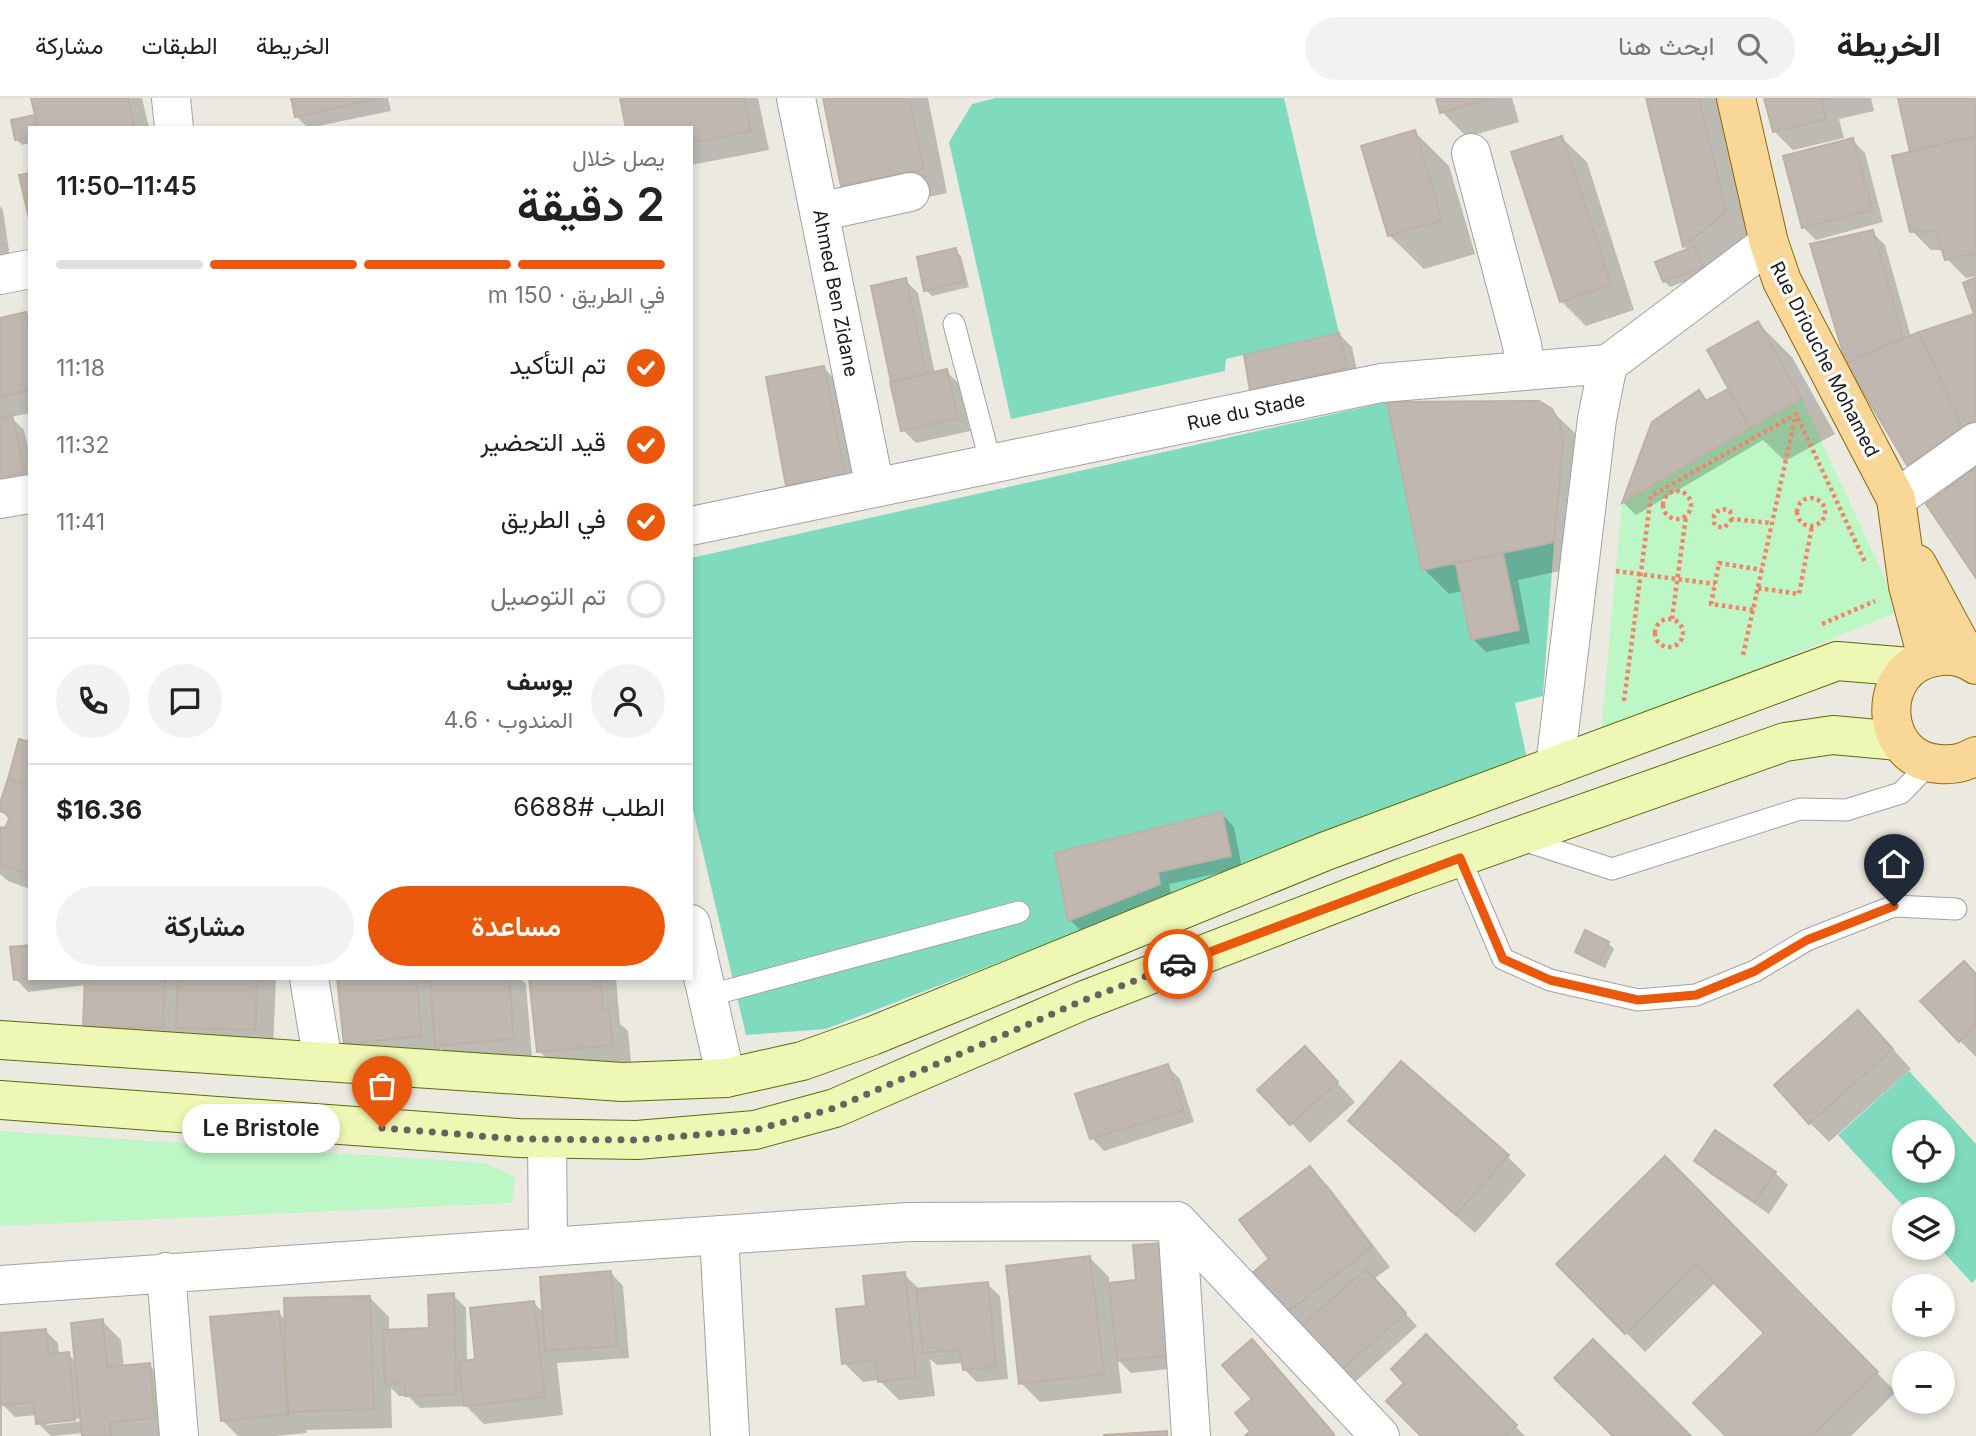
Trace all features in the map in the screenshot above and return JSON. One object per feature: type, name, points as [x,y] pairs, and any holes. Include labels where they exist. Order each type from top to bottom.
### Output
[{"type":"main road","name":"Rue Driouche Mohamed","points":[[1736,98],[1769,243],[1782,281],[1972,662]]},
{"type":"main road","points":[[1899,517],[1918,663]]},
{"type":"main road","points":[[0,1040],[622,1082],[726,1078],[802,1061],[872,1036],[1326,851],[1555,766],[1751,674],[1837,661],[1918,663],[1949,654],[1972,662]]},
{"type":"main road","points":[[1918,663],[1899,680],[1890,704],[1891,724],[1899,741],[1916,757],[1930,763],[1956,765],[1975,758]]},
{"type":"main road","points":[[0,1100],[518,1139],[637,1140],[755,1130],[835,1108],[1082,1001],[1460,858],[1785,742],[1833,735],[1899,741]]},
{"type":"street","points":[[171,98],[174,126]]},
{"type":"street","name":"Ahmed Ben Zidane","points":[[796,98],[875,488]]},
{"type":"street","points":[[1471,153],[1522,345],[1526,371]]},
{"type":"street","points":[[819,212],[909,192]]},
{"type":"street","points":[[1555,766],[1597,419],[1608,364],[1769,243]]},
{"type":"street","points":[[0,275],[28,269]]},
{"type":"street","name":"Rue du Stade","points":[[693,526],[1381,383],[1608,364]]},
{"type":"street","points":[[1899,517],[1976,442]]},
{"type":"street","points":[[0,499],[28,494]]},
{"type":"street","points":[[693,933],[726,1078]]},
{"type":"street","points":[[309,980],[323,1062]]},
{"type":"street","points":[[547,1139],[548,1246]]},
{"type":"street","points":[[1177,1221],[1191,1436]]},
{"type":"street","points":[[0,1284],[908,1222],[1177,1221],[1380,1436]]},
{"type":"street","points":[[719,1235],[730,1436]]},
{"type":"street","points":[[166,1272],[179,1436]]},
{"type":"lane","points":[[954,324],[991,464]]},
{"type":"lane","points":[[1516,838],[1612,869],[1800,809],[1846,810],[1901,793],[1930,763]]},
{"type":"lane","points":[[1460,858],[1503,959],[1550,980],[1638,1000],[1696,995],[1755,971],[1807,940],[1894,906],[1955,909]]},
{"type":"lane","points":[[707,996],[1019,912]]},
{"type":"path","points":[[1751,674],[1753,610],[1796,414]]},
{"type":"path","points":[[1796,414],[1870,573]]},
{"type":"path","points":[[1624,708],[1651,496],[1796,414]]},
{"type":"path","points":[[1672,619],[1686,516],[1691,509],[1689,496],[1681,491],[1666,495],[1662,506],[1666,514],[1670,518],[1678,519],[1686,516]]},
{"type":"path","points":[[1815,498],[1823,503],[1826,510],[1820,523],[1812,526],[1804,525],[1796,513],[1801,502],[1815,498]]},
{"type":"path","points":[[1723,509],[1730,511],[1732,519],[1726,527],[1718,527],[1714,523],[1714,515],[1723,509]]},
{"type":"path","points":[[1732,519],[1772,523]]},
{"type":"path","points":[[1758,588],[1799,594],[1812,526]]},
{"type":"path","points":[[1753,610],[1711,604],[1719,563],[1762,570]]},
{"type":"path","points":[[1615,571],[1715,584]]},
{"type":"path","points":[[1819,625],[1882,598]]},
{"type":"path","points":[[1672,619],[1681,624],[1682,637],[1678,644],[1662,646],[1656,638],[1655,629],[1659,622],[1672,619]]},
{"type":"path","points":[[1751,674],[1755,652]]},
{"type":"green space","points":[[996,98],[1284,98],[1339,333],[1226,359],[1225,371],[1011,419],[949,142],[972,104]]},
{"type":"green space","points":[[1802,399],[1900,611],[1601,733],[1622,503]]},
{"type":"green space","points":[[1387,402],[1422,570],[1554,542],[1543,696],[1515,703],[1527,759],[826,1029],[746,1035],[693,810],[693,558]]},
{"type":"green space","points":[[1909,1071],[1954,1120],[1892,1120],[1892,1183],[1955,1183],[1955,1121],[1976,1144],[1976,1279],[1972,1283],[1951,1260],[1955,1260],[1955,1197],[1895,1197],[1838,1135]]},
{"type":"green space","points":[[0,1131],[485,1163],[515,1177],[512,1203],[0,1226]]},
{"type":"building","points":[[31,98],[128,98],[135,126],[38,126]]},
{"type":"building","points":[[291,98],[380,98],[295,117]]},
{"type":"building","points":[[620,98],[744,98],[751,131],[693,143],[693,126],[626,126]]},
{"type":"building","points":[[823,98],[909,98],[924,169],[841,186]]},
{"type":"building","points":[[1436,98],[1492,98],[1440,113]]},
{"type":"building","points":[[1646,98],[1699,98],[1726,212],[1683,247]]},
{"type":"building","points":[[1764,98],[1832,98],[1821,101],[1826,119],[1773,132]]},
{"type":"building","points":[[1898,98],[1976,98],[1976,136],[1910,152]]},
{"type":"building","points":[[35,115],[37,126],[28,126],[28,137],[15,140],[11,120]]},
{"type":"building","points":[[1415,130],[1442,220],[1388,236],[1361,146]]},
{"type":"building","points":[[1562,136],[1611,285],[1560,302],[1511,152]]},
{"type":"building","points":[[1976,136],[1976,253],[1945,260],[1936,231],[1910,232],[1892,156]]},
{"type":"building","points":[[1853,138],[1872,210],[1802,228],[1783,156]]},
{"type":"building","points":[[28,173],[28,214],[19,175]]},
{"type":"building","points":[[1873,230],[1903,338],[1846,363],[1810,244]]},
{"type":"building","points":[[1695,246],[1703,267],[1663,282],[1655,262]]},
{"type":"building","points":[[956,248],[964,281],[924,291],[917,257]]},
{"type":"building","points":[[1976,277],[1976,418],[1962,428],[1919,332],[1974,314],[1963,283]]},
{"type":"building","points":[[906,278],[926,374],[891,382],[871,286]]},
{"type":"building","points":[[26,312],[28,390],[0,397],[0,318]]},
{"type":"building","points":[[1758,321],[1802,399],[1750,428],[1707,350]]},
{"type":"building","points":[[1919,332],[1962,428],[1907,465],[1846,363]]},
{"type":"building","points":[[1339,333],[1347,368],[1250,391],[1244,355]]},
{"type":"building","points":[[824,366],[845,475],[786,486],[766,377]]},
{"type":"building","points":[[947,369],[958,418],[901,431],[890,382]]},
{"type":"building","points":[[1728,389],[1750,428],[1622,503],[1652,422],[1699,390],[1706,401]]},
{"type":"building","points":[[1539,401],[1552,409],[1560,423],[1563,442],[1554,542],[1422,570],[1387,402]]},
{"type":"building","points":[[12,415],[25,472],[0,477],[0,418]]},
{"type":"building","points":[[1976,467],[1976,578],[1926,504]]},
{"type":"building","points":[[1503,553],[1519,630],[1471,640],[1456,564]]},
{"type":"building","points":[[19,739],[28,741],[28,784],[8,779]]},
{"type":"building","points":[[8,779],[28,784],[28,873],[0,864],[0,827],[5,828],[11,815],[0,811]]},
{"type":"building","points":[[1222,812],[1231,856],[1158,872],[1160,884],[1068,921],[1055,853]]},
{"type":"building","points":[[1585,930],[1609,942],[1599,964],[1575,952]]},
{"type":"building","points":[[28,945],[28,978],[14,980],[10,947]]},
{"type":"building","points":[[1964,961],[1976,974],[1976,1026],[1959,1042],[1920,1001]]},
{"type":"building","points":[[85,980],[165,980],[163,1028],[83,1026]]},
{"type":"building","points":[[178,980],[257,980],[255,1030],[176,1028]]},
{"type":"building","points":[[337,980],[416,980],[422,1036],[344,1044]]},
{"type":"building","points":[[430,980],[509,980],[514,1039],[435,1046]]},
{"type":"building","points":[[529,980],[600,980],[603,1010],[609,1010],[613,1045],[537,1052]]},
{"type":"building","points":[[1858,1010],[1893,1049],[1809,1124],[1774,1085]]},
{"type":"building","points":[[1305,1046],[1338,1082],[1290,1125],[1257,1090]]},
{"type":"building","points":[[1401,1061],[1509,1155],[1456,1215],[1348,1121]]},
{"type":"building","points":[[1168,1064],[1183,1110],[1090,1139],[1075,1094]]},
{"type":"building","points":[[1715,1130],[1776,1172],[1755,1202],[1694,1161]]},
{"type":"building","points":[[1665,1156],[1878,1372],[1812,1436],[1726,1436],[1693,1403],[1764,1333],[1696,1265],[1625,1334],[1556,1264]]},
{"type":"building","points":[[1310,1166],[1372,1247],[1284,1315],[1252,1273],[1269,1259],[1239,1220]]},
{"type":"building","points":[[1166,1243],[1176,1355],[1117,1361],[1109,1283],[1136,1280],[1133,1245]]},
{"type":"building","points":[[1090,1256],[1104,1374],[1019,1384],[1006,1266]]},
{"type":"building","points":[[1366,1269],[1406,1313],[1340,1371],[1300,1327]]},
{"type":"building","points":[[611,1271],[617,1346],[545,1351],[540,1277]]},
{"type":"building","points":[[905,1272],[916,1377],[878,1382],[875,1360],[842,1364],[836,1309],[866,1306],[863,1276]]},
{"type":"building","points":[[988,1282],[996,1367],[963,1370],[960,1350],[923,1353],[916,1289]]},
{"type":"building","points":[[454,1293],[456,1394],[405,1396],[405,1384],[385,1384],[383,1330],[429,1328],[428,1295]]},
{"type":"building","points":[[370,1296],[374,1409],[287,1412],[284,1298]]},
{"type":"building","points":[[534,1301],[545,1397],[464,1406],[458,1362],[475,1359],[470,1308]]},
{"type":"building","points":[[279,1311],[289,1414],[221,1421],[210,1317]]},
{"type":"building","points":[[103,1319],[107,1367],[150,1363],[155,1418],[110,1422],[111,1436],[82,1436],[71,1323]]},
{"type":"building","points":[[46,1329],[48,1354],[69,1352],[75,1420],[36,1424],[34,1402],[1,1405],[0,1333]]},
{"type":"building","points":[[1426,1334],[1517,1425],[1506,1436],[1421,1436],[1386,1401],[1404,1383],[1391,1369]]},
{"type":"building","points":[[1252,1339],[1334,1434],[1245,1436],[1250,1431],[1235,1413],[1252,1399],[1222,1365]]},
{"type":"building","points":[[1593,1339],[1691,1436],[1613,1436],[1554,1378]]},
{"type":"building","points":[[1167,1431],[1167,1436],[1104,1436],[1104,1435]]},
{"type":"way so far","points":[[382,1128],[518,1139],[637,1140],[755,1130],[835,1108],[1082,1001],[1178,964]]},
{"type":"place","name":"Le Bristole","points":[[382,1128]]},
{"type":"route","points":[[1178,964],[1460,858],[1503,959],[1550,980],[1638,1000],[1696,995],[1755,971],[1807,940],[1894,906]]}]
